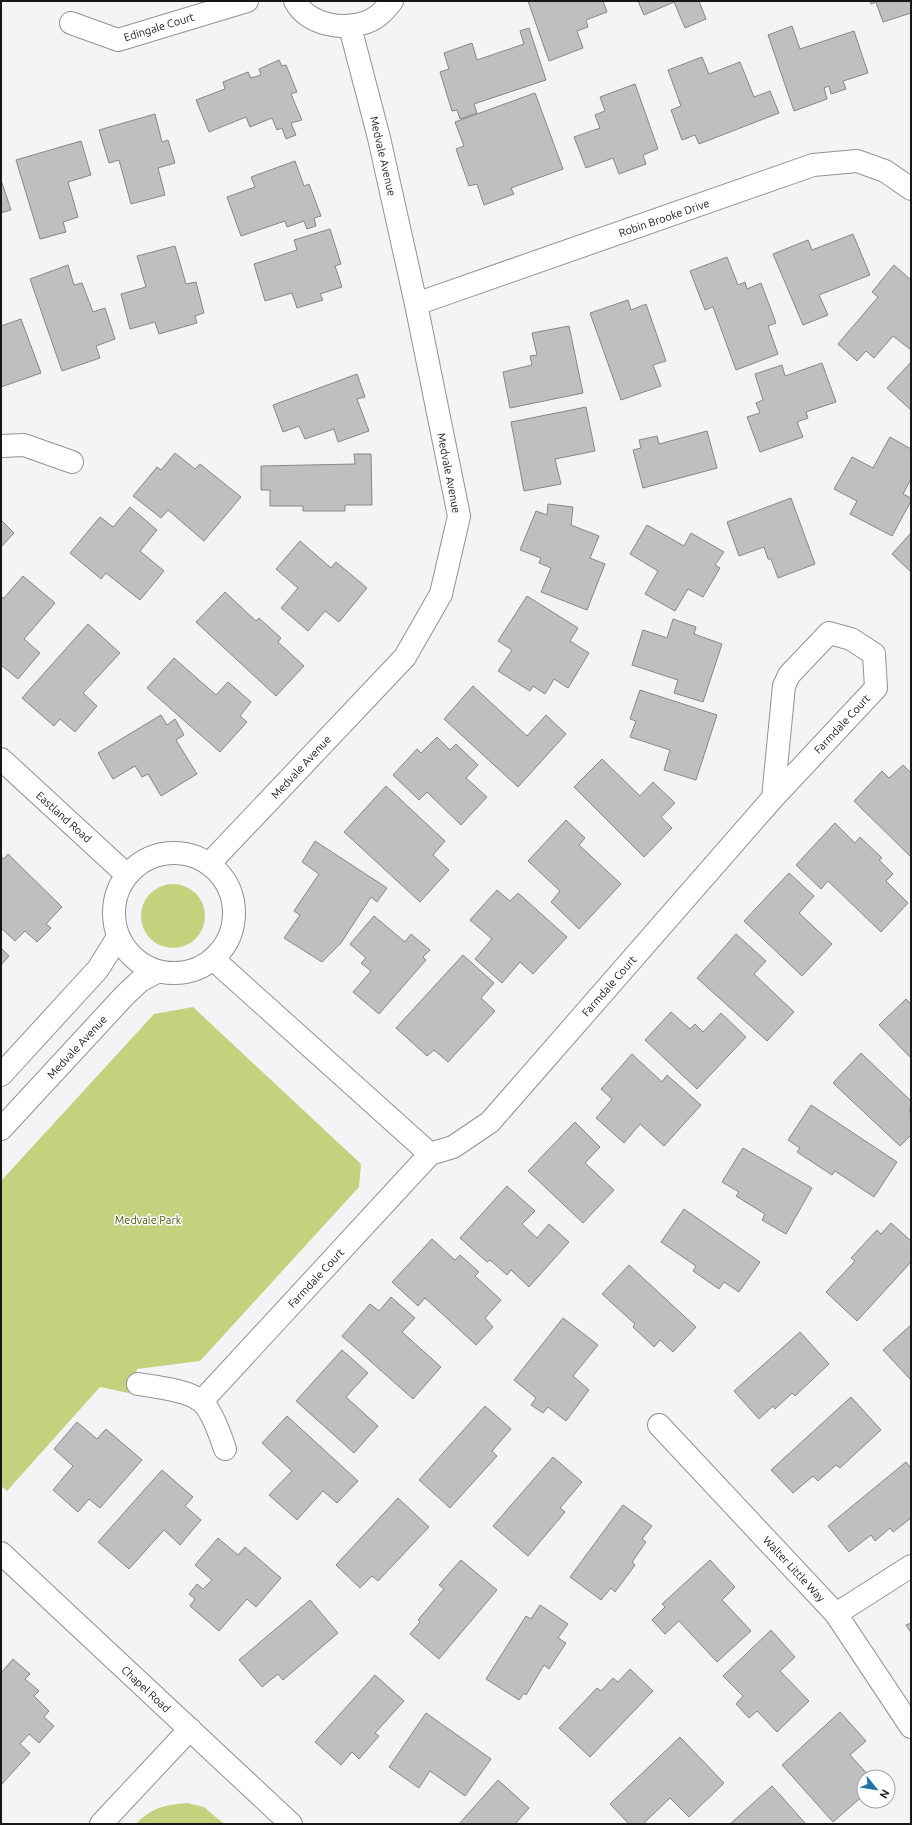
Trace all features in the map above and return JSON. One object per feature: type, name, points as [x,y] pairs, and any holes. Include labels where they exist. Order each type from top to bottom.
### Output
[{"type":"street","name":"Edingale Court","points":[[71,23],[118,40],[247,1]]},
{"type":"street","points":[[295,1],[313,18],[330,26],[350,27],[367,22],[382,13],[392,1]]},
{"type":"street","name":"Medvale Avenue","points":[[209,864],[404,657],[441,594],[459,516],[416,304],[379,138],[350,27]]},
{"type":"street","name":"Robin Brooke Drive","points":[[416,304],[813,166],[857,161],[884,171],[911,189]]},
{"type":"street","points":[[1,446],[24,445],[72,462]]},
{"type":"street","name":"Farmdale Court","points":[[202,1401],[430,1154],[453,1147],[490,1122],[773,798],[876,688],[874,654],[851,639],[829,633],[789,675],[784,686],[773,798]]},
{"type":"street","name":"Eastland Road","points":[[1,759],[127,875]]},
{"type":"street","points":[[175,853],[193,856],[209,864],[221,877],[230,893],[234,910],[232,929],[225,945],[212,959],[200,967],[187,972],[172,974],[157,972],[141,965],[127,952],[118,937],[114,921],[114,904],[119,888],[127,875],[141,862],[157,855],[175,853]]},
{"type":"street","points":[[1,1075],[98,969],[118,937]]},
{"type":"street","points":[[212,959],[430,1154]]},
{"type":"street","name":"Medvale Avenue","points":[[1,1129],[125,995],[140,981],[157,972]]},
{"type":"street","points":[[138,1384],[178,1391],[202,1401],[216,1425],[225,1449]]},
{"type":"street","name":"Walter Little Way","points":[[659,1425],[836,1614],[911,1727]]},
{"type":"street","name":"Chapel Road","points":[[1,1553],[291,1824]]},
{"type":"street","points":[[836,1614],[911,1566]]},
{"type":"street","points":[[101,1824],[190,1730]]},
{"type":"green space","points":[[167,884],[179,884],[196,893],[203,904],[205,916],[203,928],[196,939],[179,948],[167,948],[155,943],[146,934],[141,922],[141,910],[146,898],[155,889]]},
{"type":"green space","name":"Medvale Park","points":[[193,1007],[361,1164],[359,1187],[200,1361],[137,1369],[133,1394],[100,1387],[7,1491],[1,1486],[1,1181],[154,1014]]},
{"type":"green space","points":[[187,1803],[204,1807],[224,1824],[136,1824],[153,1810],[165,1806]]},
{"type":"building","points":[[528,1],[603,1],[607,12],[586,20],[588,27],[577,31],[583,48],[549,61]]},
{"type":"building","points":[[638,1],[699,1],[706,19],[685,28],[674,2],[644,15]]},
{"type":"building","points":[[870,1],[911,1],[911,13],[883,22],[876,2],[871,4]]},
{"type":"building","points":[[792,26],[800,49],[854,31],[868,73],[843,81],[846,89],[831,94],[829,86],[824,88],[827,99],[794,111],[768,35]]},
{"type":"building","points":[[529,28],[546,80],[474,104],[477,113],[460,119],[457,110],[452,111],[440,72],[449,69],[444,53],[472,43],[477,60],[524,44],[520,31]]},
{"type":"building","points":[[702,57],[709,74],[740,62],[754,97],[770,91],[779,113],[699,144],[695,135],[682,140],[671,110],[681,106],[668,70]]},
{"type":"building","points":[[279,60],[282,66],[286,65],[297,92],[291,94],[302,120],[291,123],[296,135],[286,139],[282,128],[277,130],[272,118],[250,127],[246,117],[209,132],[196,100],[225,89],[223,82],[248,72],[251,78],[261,75],[259,69]]},
{"type":"building","points":[[635,84],[658,149],[643,155],[646,164],[619,174],[613,158],[586,168],[574,137],[600,128],[595,115],[605,111],[600,97]]},
{"type":"building","points":[[535,93],[563,169],[511,188],[514,194],[484,205],[477,184],[469,186],[456,149],[464,146],[455,122]]},
{"type":"building","points":[[155,114],[162,142],[168,140],[175,163],[158,168],[165,195],[131,204],[119,160],[109,163],[99,130]]},
{"type":"building","points":[[81,141],[91,175],[68,182],[78,217],[63,222],[66,232],[40,239],[16,160]]},
{"type":"building","points":[[295,161],[304,186],[309,184],[321,216],[314,218],[316,226],[307,229],[304,221],[287,227],[285,221],[241,236],[227,197],[255,187],[251,177]]},
{"type":"building","points":[[1,180],[11,210],[1,213]]},
{"type":"building","points":[[330,229],[341,264],[335,266],[342,287],[320,294],[323,300],[297,308],[292,293],[265,301],[254,264],[297,250],[294,240]]},
{"type":"building","points":[[853,234],[870,275],[819,295],[828,315],[803,325],[773,254],[808,240],[812,250]]},
{"type":"building","points":[[175,246],[186,284],[196,282],[204,313],[195,316],[197,323],[159,334],[155,322],[130,329],[121,294],[146,287],[137,256]]},
{"type":"building","points":[[727,257],[738,285],[745,282],[747,289],[761,283],[776,323],[768,326],[778,354],[736,370],[713,307],[705,310],[690,271]]},
{"type":"building","points":[[68,265],[74,285],[82,283],[93,312],[105,308],[115,339],[96,346],[100,358],[62,371],[30,279]]},
{"type":"building","points":[[894,265],[911,280],[911,350],[893,336],[874,358],[866,351],[857,361],[838,344],[878,297],[872,292]]},
{"type":"building","points":[[628,300],[631,310],[646,304],[666,361],[653,365],[661,386],[621,400],[590,313]]},
{"type":"building","points":[[21,319],[41,373],[1,387],[1,326]]},
{"type":"building","points":[[569,326],[583,393],[510,408],[503,372],[532,365],[530,356],[537,355],[532,333]]},
{"type":"building","points":[[911,362],[911,410],[887,388]]},
{"type":"building","points":[[822,363],[836,402],[806,412],[808,418],[797,422],[803,437],[760,452],[747,417],[760,413],[756,403],[763,400],[755,374],[782,365],[785,376]]},
{"type":"building","points":[[357,374],[365,397],[357,399],[369,431],[338,442],[334,429],[305,439],[299,426],[283,432],[273,405]]},
{"type":"building","points":[[586,407],[595,451],[555,459],[561,484],[524,491],[511,422]]},
{"type":"building","points":[[707,431],[717,468],[643,488],[633,450],[641,448],[639,440],[657,436],[659,444]]},
{"type":"building","points":[[890,437],[911,449],[911,479],[903,494],[911,498],[911,501],[892,536],[850,514],[857,501],[834,489],[852,457],[873,468]]},
{"type":"building","points":[[175,453],[195,469],[200,464],[241,497],[204,541],[168,510],[161,518],[133,496],[157,467],[161,470]]},
{"type":"building","points":[[354,454],[371,454],[372,505],[345,505],[345,511],[303,511],[303,506],[270,506],[270,490],[261,490],[261,466],[355,464]]},
{"type":"building","points":[[791,498],[815,564],[778,578],[771,559],[768,559],[764,547],[739,556],[727,522]]},
{"type":"building","points":[[548,504],[573,507],[571,525],[599,536],[590,558],[605,564],[587,610],[541,592],[551,568],[539,563],[541,558],[520,550],[536,511],[547,515]]},
{"type":"building","points":[[130,507],[157,530],[140,551],[164,571],[140,600],[106,573],[101,579],[70,553],[100,517],[113,527]]},
{"type":"building","points":[[1,520],[14,533],[1,547]]},
{"type":"building","points":[[647,525],[684,546],[691,533],[724,552],[715,565],[720,568],[703,597],[688,589],[675,611],[645,594],[658,571],[630,554]]},
{"type":"building","points":[[911,533],[911,572],[892,554]]},
{"type":"building","points":[[300,541],[331,568],[336,562],[367,588],[339,622],[325,611],[308,631],[281,608],[298,588],[276,569]]},
{"type":"building","points":[[23,576],[55,603],[24,639],[40,653],[18,679],[1,665],[1,597],[4,598]]},
{"type":"building","points":[[225,592],[256,621],[259,618],[281,638],[278,642],[304,666],[276,696],[196,622]]},
{"type":"building","points":[[527,596],[578,628],[570,641],[589,653],[568,688],[554,679],[545,694],[533,686],[530,691],[498,671],[512,650],[498,641]]},
{"type":"building","points":[[673,619],[696,627],[694,634],[722,644],[703,702],[674,693],[678,680],[632,665],[643,630],[667,638]]},
{"type":"building","points":[[88,624],[120,653],[83,693],[97,706],[75,732],[60,719],[54,726],[22,698]]},
{"type":"building","points":[[174,658],[216,695],[228,682],[251,702],[240,716],[247,722],[220,752],[147,688]]},
{"type":"building","points":[[473,686],[527,736],[546,715],[566,734],[518,787],[444,719]]},
{"type":"building","points":[[640,690],[717,715],[696,780],[664,770],[670,750],[630,737],[636,721],[630,719]]},
{"type":"building","points":[[161,715],[167,725],[175,719],[184,735],[176,740],[197,774],[161,796],[148,774],[142,777],[135,766],[113,779],[98,753]]},
{"type":"building","points":[[437,737],[450,750],[456,744],[478,765],[466,778],[487,797],[461,825],[427,792],[419,800],[393,775],[417,749],[421,753]]},
{"type":"building","points":[[602,759],[640,796],[653,782],[675,803],[661,817],[672,828],[644,857],[574,787]]},
{"type":"building","points":[[903,765],[911,773],[911,857],[854,801],[882,771],[889,778]]},
{"type":"building","points":[[386,786],[445,841],[433,855],[449,870],[420,902],[344,832]]},
{"type":"building","points":[[566,820],[585,838],[579,845],[621,884],[579,929],[551,902],[560,891],[528,861]]},
{"type":"building","points":[[835,823],[855,843],[860,837],[882,858],[879,860],[893,874],[886,881],[908,903],[881,932],[828,881],[821,889],[796,865]]},
{"type":"building","points":[[315,841],[387,888],[377,902],[371,897],[341,943],[322,962],[284,938],[300,915],[294,911],[319,874],[302,862]]},
{"type":"building","points":[[8,854],[62,907],[46,924],[51,928],[37,942],[25,931],[15,941],[1,928],[1,856],[4,859]]},
{"type":"building","points":[[789,873],[814,896],[799,913],[832,944],[802,976],[744,921]]},
{"type":"building","points":[[497,890],[510,901],[518,893],[567,937],[533,974],[520,962],[502,983],[475,959],[492,939],[470,920]]},
{"type":"building","points":[[374,916],[405,942],[411,934],[430,950],[423,957],[426,960],[379,1014],[353,992],[371,971],[361,963],[366,958],[350,944]]},
{"type":"building","points":[[736,934],[766,961],[754,974],[794,1012],[767,1041],[697,978]]},
{"type":"building","points":[[1,948],[9,956],[1,965]]},
{"type":"building","points":[[463,955],[494,983],[481,998],[495,1011],[448,1062],[434,1050],[427,1056],[396,1028]]},
{"type":"building","points":[[906,999],[911,1004],[911,1058],[879,1025]]},
{"type":"building","points":[[671,1012],[690,1029],[695,1024],[703,1032],[721,1013],[746,1037],[697,1089],[645,1040]]},
{"type":"building","points":[[861,1053],[911,1101],[911,1135],[900,1146],[833,1083]]},
{"type":"building","points":[[632,1054],[662,1082],[667,1075],[701,1105],[664,1146],[640,1124],[624,1143],[596,1118],[612,1099],[601,1089]]},
{"type":"building","points":[[811,1105],[897,1162],[874,1197],[835,1171],[832,1175],[797,1152],[800,1148],[788,1140]]},
{"type":"building","points":[[575,1122],[600,1147],[585,1163],[614,1190],[583,1223],[528,1171]]},
{"type":"building","points":[[743,1148],[812,1188],[786,1234],[762,1220],[765,1214],[736,1196],[739,1192],[722,1182]]},
{"type":"building","points":[[507,1186],[535,1211],[522,1224],[537,1238],[549,1224],[569,1242],[529,1287],[511,1270],[507,1275],[490,1260],[487,1262],[460,1238]]},
{"type":"building","points":[[684,1209],[760,1262],[739,1292],[724,1282],[719,1289],[693,1271],[696,1266],[661,1242]]},
{"type":"building","points":[[891,1223],[911,1241],[911,1262],[857,1321],[826,1292],[855,1261],[851,1258],[877,1230],[881,1234]]},
{"type":"building","points":[[432,1239],[455,1260],[460,1255],[479,1272],[475,1276],[501,1300],[485,1318],[493,1327],[476,1345],[425,1298],[418,1306],[392,1282]]},
{"type":"building","points":[[629,1265],[696,1327],[673,1352],[660,1340],[654,1347],[633,1327],[635,1324],[602,1294]]},
{"type":"building","points":[[391,1297],[415,1318],[402,1332],[441,1367],[413,1399],[342,1336],[370,1304],[379,1311]]},
{"type":"building","points":[[563,1318],[598,1345],[573,1376],[589,1390],[566,1421],[548,1407],[543,1413],[531,1405],[536,1398],[514,1380]]},
{"type":"building","points":[[911,1325],[911,1380],[883,1350]]},
{"type":"building","points":[[800,1332],[829,1364],[795,1396],[792,1393],[775,1409],[773,1406],[759,1419],[734,1391]]},
{"type":"building","points":[[342,1350],[368,1373],[346,1397],[378,1426],[354,1453],[296,1401]]},
{"type":"building","points":[[851,1397],[881,1430],[840,1468],[836,1465],[818,1481],[813,1476],[793,1493],[771,1470]]},
{"type":"building","points":[[485,1406],[511,1429],[492,1451],[497,1456],[450,1508],[419,1480]]},
{"type":"building","points":[[287,1416],[358,1481],[337,1503],[323,1491],[297,1520],[269,1495],[292,1471],[262,1443]]},
{"type":"building","points":[[77,1422],[97,1439],[106,1429],[142,1460],[100,1508],[89,1499],[78,1512],[53,1490],[73,1466],[54,1449]]},
{"type":"building","points":[[553,1457],[582,1482],[560,1508],[565,1512],[528,1556],[493,1526]]},
{"type":"building","points":[[906,1462],[911,1468],[911,1518],[893,1532],[890,1528],[875,1541],[871,1535],[849,1552],[828,1526]]},
{"type":"building","points":[[162,1470],[193,1497],[185,1506],[201,1520],[180,1545],[164,1530],[129,1569],[98,1542]]},
{"type":"building","points":[[398,1498],[429,1527],[378,1581],[372,1576],[360,1588],[336,1565]]},
{"type":"building","points":[[623,1505],[652,1526],[642,1539],[646,1542],[632,1562],[635,1565],[615,1592],[611,1588],[601,1600],[570,1577]]},
{"type":"building","points":[[218,1538],[238,1555],[245,1547],[281,1578],[256,1607],[247,1599],[219,1631],[190,1606],[195,1599],[189,1594],[197,1584],[203,1589],[212,1580],[195,1565]]},
{"type":"building","points":[[461,1560],[497,1590],[439,1659],[410,1634],[420,1622],[418,1620],[444,1589],[439,1585]]},
{"type":"building","points":[[710,1560],[735,1587],[722,1600],[751,1631],[717,1662],[679,1621],[665,1634],[652,1620],[665,1607],[662,1604]]},
{"type":"building","points":[[310,1600],[338,1633],[283,1680],[278,1674],[262,1687],[239,1660]]},
{"type":"building","points":[[540,1605],[568,1624],[558,1638],[566,1643],[549,1669],[544,1665],[526,1695],[524,1693],[519,1700],[486,1679],[526,1616],[531,1619]]},
{"type":"building","points":[[911,1623],[911,1633],[906,1625]]},
{"type":"building","points":[[771,1630],[795,1657],[780,1671],[809,1701],[777,1732],[757,1711],[749,1718],[736,1704],[743,1696],[723,1676]]},
{"type":"building","points":[[13,1659],[30,1674],[25,1679],[39,1691],[34,1696],[49,1711],[44,1717],[54,1726],[39,1743],[29,1734],[20,1744],[30,1753],[1,1785],[1,1673]]},
{"type":"building","points":[[630,1669],[653,1691],[590,1757],[559,1728],[597,1688],[601,1691],[613,1678],[618,1682]]},
{"type":"building","points":[[375,1675],[404,1701],[375,1733],[379,1736],[359,1759],[352,1752],[341,1765],[315,1742]]},
{"type":"building","points":[[840,1712],[866,1741],[850,1755],[863,1769],[856,1769],[856,1802],[833,1822],[782,1765]]},
{"type":"building","points":[[426,1713],[491,1759],[465,1796],[430,1771],[419,1788],[389,1767]]},
{"type":"building","points":[[680,1737],[724,1783],[689,1817],[670,1798],[643,1824],[629,1824],[610,1804]]},
{"type":"building","points":[[498,1780],[529,1808],[515,1824],[459,1824]]},
{"type":"building","points":[[772,1786],[806,1824],[730,1824]]}]
